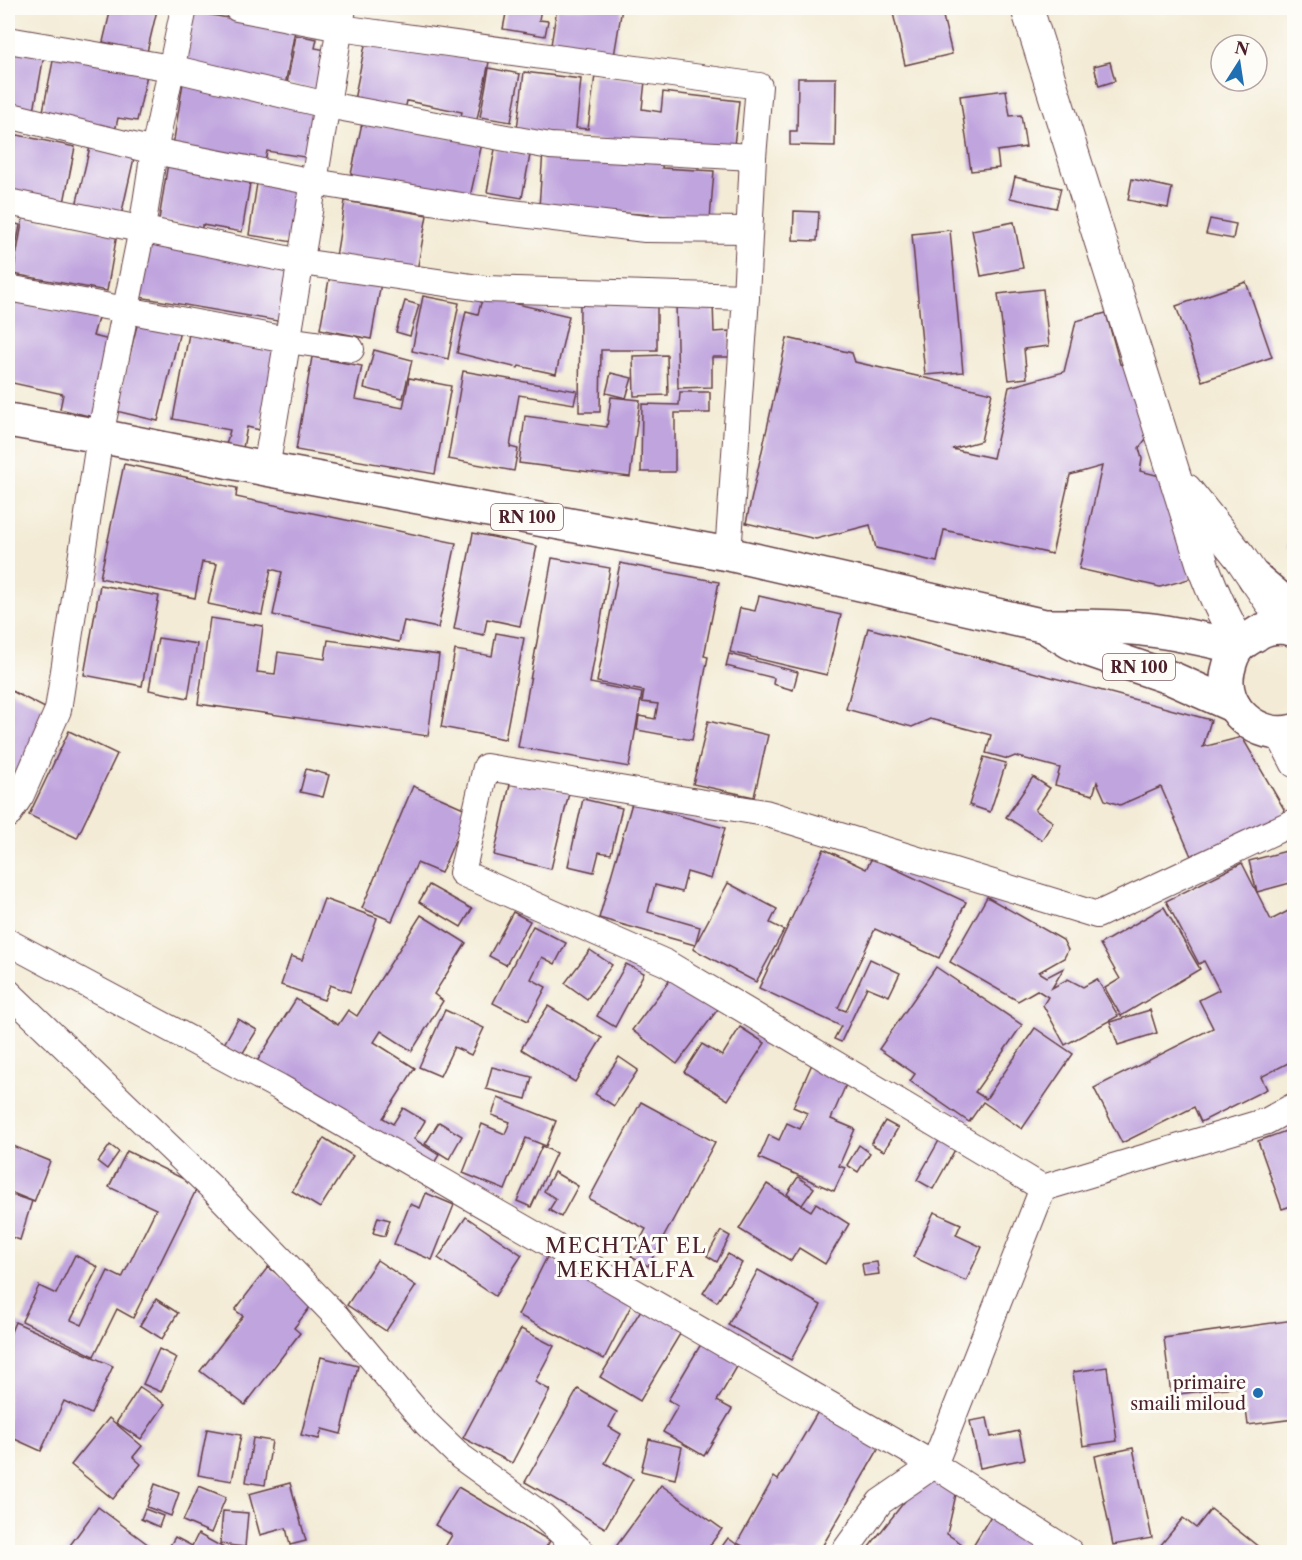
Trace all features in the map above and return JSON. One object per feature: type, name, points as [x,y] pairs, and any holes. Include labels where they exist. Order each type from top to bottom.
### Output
[{"type":"main road","name":"RN 100","points":[[8,420],[100,435],[266,469],[728,554],[1045,626],[1142,628],[1239,646]]},
{"type":"main road","points":[[1255,578],[1292,623],[1261,630],[1239,646],[1230,661],[1227,676],[1228,692],[1234,706],[1245,720],[1261,729],[1286,732]]},
{"type":"main road","name":"RN 100","points":[[1045,626],[1083,648],[1171,678],[1234,706]]},
{"type":"street","points":[[8,815],[21,795],[58,710],[100,435],[142,229],[154,151],[184,8]]},
{"type":"street","points":[[237,8],[341,18],[759,86],[728,554]]},
{"type":"street","points":[[1027,8],[1215,598],[1239,646]]},
{"type":"street","points":[[266,469],[341,18]]},
{"type":"street","points":[[8,40],[171,68],[327,105],[550,146],[753,157]]},
{"type":"street","points":[[8,115],[154,151],[314,182],[480,209],[645,230],[749,230]]},
{"type":"street","points":[[8,202],[301,262],[486,290],[746,297]]},
{"type":"street","points":[[8,288],[287,340],[351,349]]},
{"type":"street","points":[[1176,478],[1225,537],[1255,578]]},
{"type":"street","points":[[1286,732],[1294,764]]},
{"type":"street","points":[[1294,822],[1097,915],[765,813],[486,767],[462,873],[666,963],[1043,1188],[1267,1121],[1294,1106]]},
{"type":"street","points":[[8,942],[279,1087],[934,1465],[1070,1552]]},
{"type":"street","points":[[8,992],[221,1197],[337,1317],[427,1424],[460,1456],[543,1516],[582,1552]]},
{"type":"street","points":[[844,1552],[880,1502],[934,1465],[1043,1188]]},
{"type":"building","points":[[111,8],[157,10],[147,52],[103,42]]},
{"type":"building","points":[[507,8],[541,8],[539,20],[548,21],[545,36],[503,29]]},
{"type":"building","points":[[557,8],[622,8],[614,56],[551,45]]},
{"type":"building","points":[[917,8],[941,8],[952,54],[905,65],[893,13]]},
{"type":"building","points":[[189,11],[295,30],[285,86],[180,67]]},
{"type":"building","points":[[296,35],[317,39],[315,48],[332,51],[325,91],[287,84]]},
{"type":"building","points":[[366,40],[489,62],[476,124],[460,121],[462,112],[407,101],[404,114],[353,105]]},
{"type":"building","points":[[8,49],[44,55],[33,117],[8,112]]},
{"type":"building","points":[[55,51],[148,70],[137,121],[118,118],[115,131],[42,116]]},
{"type":"building","points":[[1110,62],[1115,81],[1099,86],[1094,66]]},
{"type":"building","points":[[489,68],[520,74],[511,122],[480,117]]},
{"type":"building","points":[[524,72],[581,79],[576,128],[588,129],[595,75],[645,81],[642,109],[661,112],[663,92],[739,101],[733,154],[517,129]]},
{"type":"building","points":[[798,78],[836,78],[835,146],[790,145],[790,131],[797,131]]},
{"type":"building","points":[[183,83],[319,106],[310,158],[267,151],[265,162],[173,146]]},
{"type":"building","points":[[1006,90],[1010,116],[1021,115],[1026,147],[997,151],[999,168],[971,171],[960,96]]},
{"type":"building","points":[[362,123],[482,143],[470,197],[350,179]]},
{"type":"building","points":[[8,133],[75,147],[63,208],[8,197]]},
{"type":"building","points":[[92,138],[136,149],[121,216],[76,206]]},
{"type":"building","points":[[495,149],[530,155],[522,198],[487,192]]},
{"type":"building","points":[[543,151],[663,156],[662,168],[714,171],[710,219],[539,207]]},
{"type":"building","points":[[168,163],[251,177],[242,232],[159,220]]},
{"type":"building","points":[[258,177],[309,185],[299,243],[249,235]]},
{"type":"building","points":[[1015,177],[1061,188],[1056,208],[1010,198]]},
{"type":"building","points":[[1132,179],[1172,188],[1168,208],[1128,200]]},
{"type":"building","points":[[345,201],[427,215],[417,271],[336,257]]},
{"type":"building","points":[[794,211],[819,212],[817,241],[793,240]]},
{"type":"building","points":[[23,218],[117,234],[107,291],[13,274]]},
{"type":"building","points":[[1210,219],[1236,224],[1233,239],[1206,234]]},
{"type":"building","points":[[8,222],[20,225],[11,272],[8,271]]},
{"type":"building","points":[[1014,222],[1023,268],[981,276],[972,230]]},
{"type":"building","points":[[950,230],[963,372],[925,375],[912,234]]},
{"type":"building","points":[[149,238],[293,263],[283,322],[139,297]]},
{"type":"building","points":[[330,274],[381,283],[371,339],[320,329]]},
{"type":"building","points":[[1246,282],[1272,357],[1202,381],[1176,306]]},
{"type":"building","points":[[1043,289],[1049,346],[1024,349],[1027,378],[1009,380],[998,294]]},
{"type":"building","points":[[423,296],[459,303],[448,359],[412,351]]},
{"type":"building","points":[[483,296],[569,316],[556,374],[519,366],[518,368],[457,353],[466,311],[478,314]]},
{"type":"building","points":[[8,300],[98,318],[93,336],[114,341],[97,418],[60,409],[63,394],[8,382]]},
{"type":"building","points":[[405,301],[419,305],[410,336],[396,332]]},
{"type":"building","points":[[676,303],[713,303],[714,332],[729,331],[730,357],[712,357],[712,387],[678,388]]},
{"type":"building","points":[[580,304],[657,304],[657,350],[601,350],[600,412],[579,412]]},
{"type":"building","points":[[1106,313],[1120,364],[1130,366],[1149,435],[1139,448],[1142,459],[1140,471],[1168,478],[1192,567],[1189,579],[1160,587],[1079,569],[1102,466],[1070,475],[1052,554],[944,530],[937,562],[876,548],[870,525],[816,539],[746,523],[787,338],[852,353],[855,362],[992,393],[981,441],[952,449],[993,458],[1009,387],[1064,372],[1076,321]]},
{"type":"building","points":[[138,321],[180,331],[158,421],[116,411]]},
{"type":"building","points":[[191,323],[215,327],[213,340],[232,344],[234,334],[278,343],[260,430],[247,427],[243,448],[226,445],[230,430],[173,419]]},
{"type":"building","points":[[374,350],[412,360],[403,398],[364,388]]},
{"type":"building","points":[[667,355],[668,395],[634,396],[633,356]]},
{"type":"building","points":[[312,357],[362,366],[355,399],[403,408],[409,378],[451,386],[435,474],[296,450]]},
{"type":"building","points":[[463,371],[577,391],[574,404],[519,395],[510,447],[518,449],[514,471],[448,459]]},
{"type":"building","points":[[611,373],[632,378],[626,398],[606,393]]},
{"type":"building","points":[[680,392],[710,392],[710,413],[675,413],[675,472],[641,472],[642,404],[679,405]]},
{"type":"building","points":[[611,397],[640,400],[630,477],[519,463],[525,416],[607,427]]},
{"type":"building","points":[[124,464],[237,488],[236,497],[456,543],[438,628],[404,621],[399,642],[273,615],[282,572],[271,569],[262,615],[208,604],[217,564],[202,562],[195,598],[100,578]]},
{"type":"building","points":[[1294,530],[1294,552],[1287,547]]},
{"type":"building","points":[[473,533],[537,546],[520,626],[487,619],[484,635],[454,629]]},
{"type":"building","points":[[552,558],[610,568],[590,683],[642,693],[629,767],[518,747]]},
{"type":"building","points":[[620,563],[719,582],[704,656],[708,657],[692,740],[637,730],[639,716],[655,719],[658,704],[642,702],[644,691],[597,682]]},
{"type":"building","points":[[100,585],[159,596],[142,686],[84,675]]},
{"type":"building","points":[[759,596],[841,615],[827,675],[730,652],[740,608],[755,611]]},
{"type":"building","points":[[210,618],[263,626],[257,672],[275,674],[278,652],[325,659],[328,640],[439,655],[428,736],[198,704]]},
{"type":"building","points":[[868,628],[1211,720],[1203,747],[1242,737],[1284,809],[1280,824],[1219,844],[1191,856],[1161,787],[1120,805],[1105,800],[1097,782],[1093,795],[1055,785],[1060,768],[1015,756],[1008,759],[986,753],[991,735],[930,719],[912,727],[846,709]]},
{"type":"building","points":[[496,633],[524,638],[505,739],[441,727],[455,650],[492,656]]},
{"type":"building","points":[[158,638],[197,644],[188,698],[149,690]]},
{"type":"building","points":[[729,654],[798,672],[793,690],[773,684],[774,678],[726,666]]},
{"type":"building","points":[[8,689],[49,710],[14,779],[8,775]]},
{"type":"building","points":[[708,721],[768,735],[754,797],[693,784]]},
{"type":"building","points":[[69,731],[117,754],[77,838],[29,815]]},
{"type":"building","points":[[984,757],[1006,763],[990,812],[969,805]]},
{"type":"building","points":[[306,769],[329,775],[323,797],[300,792]]},
{"type":"building","points":[[1033,777],[1050,788],[1035,810],[1053,822],[1042,840],[1006,817]]},
{"type":"building","points":[[511,780],[569,793],[551,869],[494,855]]},
{"type":"building","points":[[413,786],[468,810],[441,873],[417,863],[392,921],[362,908]]},
{"type":"building","points":[[583,799],[622,808],[611,854],[599,852],[594,872],[568,866]]},
{"type":"building","points":[[632,803],[725,828],[711,879],[687,872],[682,892],[655,885],[648,912],[700,927],[695,945],[599,918]]},
{"type":"building","points":[[824,849],[866,869],[872,858],[966,902],[939,958],[875,929],[838,1008],[846,1011],[870,959],[900,973],[889,996],[867,987],[841,1042],[834,1039],[841,1026],[759,988]]},
{"type":"building","points":[[1294,849],[1294,882],[1257,892],[1249,861]]},
{"type":"building","points":[[1242,863],[1271,920],[1294,908],[1294,1060],[1261,1077],[1267,1089],[1201,1122],[1194,1107],[1122,1143],[1094,1088],[1213,1028],[1199,1000],[1219,990],[1204,961],[1199,964],[1166,901]]},
{"type":"building","points":[[728,883],[777,909],[770,923],[784,930],[756,982],[693,949]]},
{"type":"building","points":[[429,885],[472,909],[461,927],[419,902]]},
{"type":"building","points":[[987,897],[1063,940],[1068,950],[1064,958],[1039,972],[1047,977],[1064,968],[1052,988],[1068,979],[1083,987],[1097,979],[1118,1016],[1065,1045],[1043,1005],[1048,997],[1037,990],[1018,1001],[950,962]]},
{"type":"building","points":[[324,899],[377,918],[350,992],[330,985],[324,1000],[281,985],[291,956],[302,960]]},
{"type":"building","points":[[1164,907],[1200,969],[1121,1016],[1105,988],[1120,979],[1100,944]]},
{"type":"building","points":[[513,912],[530,921],[506,965],[489,956]]},
{"type":"building","points":[[421,915],[466,943],[434,994],[443,1001],[412,1051],[381,1031],[374,1042],[415,1068],[383,1118],[393,1124],[403,1108],[425,1121],[414,1139],[439,1155],[429,1171],[256,1063],[296,999],[338,1025],[348,1010],[357,1016]]},
{"type":"building","points":[[533,926],[566,943],[555,964],[542,957],[531,979],[546,987],[528,1021],[493,1003]]},
{"type":"building","points":[[590,950],[612,965],[587,999],[565,983]]},
{"type":"building","points":[[626,964],[644,973],[615,1027],[597,1016]]},
{"type":"building","points":[[936,967],[1022,1025],[975,1092],[986,1099],[1035,1028],[1073,1054],[1022,1129],[983,1102],[969,1122],[910,1081],[915,1074],[879,1049]]},
{"type":"building","points":[[673,976],[718,1009],[677,1064],[632,1030]]},
{"type":"building","points":[[548,1006],[602,1038],[575,1082],[521,1049]]},
{"type":"building","points":[[445,1010],[484,1028],[471,1055],[454,1047],[440,1076],[419,1067]]},
{"type":"building","points":[[1150,1010],[1157,1033],[1118,1045],[1110,1022]]},
{"type":"building","points":[[238,1019],[257,1030],[241,1056],[223,1046]]},
{"type":"building","points":[[740,1027],[765,1043],[728,1100],[684,1072],[702,1044],[722,1056]]},
{"type":"building","points":[[619,1057],[638,1070],[614,1106],[595,1094]]},
{"type":"building","points":[[812,1064],[848,1080],[831,1119],[855,1129],[839,1166],[845,1168],[834,1191],[759,1158],[769,1135],[779,1140],[787,1123],[800,1129],[807,1113],[793,1107]]},
{"type":"building","points":[[492,1067],[532,1077],[526,1099],[486,1089]]},
{"type":"building","points":[[498,1098],[556,1121],[546,1146],[526,1138],[505,1190],[463,1173],[482,1124],[505,1134],[510,1122],[492,1115]]},
{"type":"building","points":[[641,1102],[715,1142],[648,1266],[631,1257],[646,1229],[589,1199]]},
{"type":"building","points":[[885,1121],[898,1128],[884,1151],[871,1144]]},
{"type":"building","points":[[439,1122],[462,1136],[449,1159],[425,1144]]},
{"type":"building","points":[[1294,1128],[1294,1205],[1282,1209],[1258,1141]]},
{"type":"building","points":[[941,1137],[957,1146],[933,1189],[917,1180]]},
{"type":"building","points":[[324,1138],[353,1156],[320,1208],[292,1191]]},
{"type":"building","points":[[8,1144],[50,1161],[34,1202],[8,1191]]},
{"type":"building","points":[[110,1145],[119,1152],[107,1169],[98,1162]]},
{"type":"building","points":[[859,1145],[870,1153],[858,1172],[847,1165]]},
{"type":"building","points":[[542,1146],[556,1153],[531,1207],[517,1201]]},
{"type":"building","points":[[127,1151],[198,1186],[133,1318],[117,1309],[94,1356],[22,1321],[39,1286],[56,1294],[75,1255],[98,1267],[71,1320],[82,1325],[108,1271],[122,1278],[156,1209],[109,1187]]},
{"type":"building","points":[[554,1172],[578,1186],[561,1217],[549,1210],[556,1199],[544,1191]]},
{"type":"building","points":[[798,1177],[814,1188],[802,1205],[787,1194]]},
{"type":"building","points":[[767,1184],[811,1211],[816,1203],[849,1224],[825,1264],[799,1248],[791,1261],[739,1229]]},
{"type":"building","points":[[426,1193],[454,1205],[432,1260],[394,1244],[410,1204],[420,1208]]},
{"type":"building","points":[[8,1194],[32,1201],[20,1240],[8,1236]]},
{"type":"building","points":[[934,1212],[961,1224],[956,1235],[982,1247],[966,1281],[913,1257]]},
{"type":"building","points":[[378,1217],[390,1220],[385,1236],[373,1233]]},
{"type":"building","points":[[466,1217],[522,1255],[495,1296],[438,1258]]},
{"type":"building","points":[[721,1231],[730,1236],[717,1262],[707,1256]]},
{"type":"building","points":[[728,1254],[742,1263],[717,1302],[703,1293]]},
{"type":"building","points":[[547,1257],[634,1300],[604,1359],[518,1315]]},
{"type":"building","points":[[377,1260],[416,1286],[386,1331],[347,1305]]},
{"type":"building","points":[[877,1262],[879,1274],[864,1276],[862,1264]]},
{"type":"building","points":[[268,1267],[314,1302],[294,1328],[300,1333],[245,1405],[200,1371],[243,1316],[235,1310]]},
{"type":"building","points":[[758,1270],[821,1305],[791,1360],[728,1325]]},
{"type":"building","points":[[156,1299],[178,1313],[162,1339],[140,1325]]},
{"type":"building","points":[[647,1300],[686,1324],[640,1401],[600,1377]]},
{"type":"building","points":[[1294,1320],[1294,1419],[1248,1425],[1243,1386],[1171,1395],[1164,1338]]},
{"type":"building","points":[[15,1322],[113,1366],[91,1414],[64,1401],[41,1451],[8,1436],[8,1339]]},
{"type":"building","points":[[521,1329],[554,1346],[535,1382],[550,1390],[512,1463],[463,1438]]},
{"type":"building","points":[[704,1339],[741,1360],[717,1401],[732,1409],[704,1456],[663,1432],[678,1406],[668,1400]]},
{"type":"building","points":[[159,1349],[177,1358],[161,1392],[143,1384]]},
{"type":"building","points":[[321,1357],[358,1366],[341,1434],[322,1429],[319,1439],[301,1435]]},
{"type":"building","points":[[1107,1367],[1117,1441],[1083,1446],[1073,1372]]},
{"type":"building","points":[[140,1387],[165,1404],[141,1439],[116,1423]]},
{"type":"building","points":[[578,1389],[617,1412],[609,1427],[621,1434],[605,1463],[633,1479],[605,1528],[525,1482]]},
{"type":"building","points":[[820,1408],[882,1443],[819,1552],[754,1552],[737,1543],[774,1477],[778,1480]]},
{"type":"building","points":[[109,1418],[142,1446],[133,1457],[141,1464],[113,1499],[71,1465]]},
{"type":"building","points":[[987,1418],[991,1437],[1019,1431],[1025,1459],[980,1468],[970,1421]]},
{"type":"building","points":[[207,1429],[241,1435],[232,1481],[198,1475]]},
{"type":"building","points":[[253,1438],[272,1441],[265,1485],[246,1482]]},
{"type":"building","points":[[649,1439],[682,1447],[675,1479],[641,1471]]},
{"type":"building","points":[[1133,1448],[1152,1538],[1113,1545],[1095,1456]]},
{"type":"building","points":[[930,1469],[957,1490],[947,1534],[962,1544],[955,1552],[865,1552]]},
{"type":"building","points":[[290,1483],[306,1541],[290,1545],[286,1528],[260,1535],[249,1494]]},
{"type":"building","points":[[155,1484],[179,1493],[171,1516],[147,1507]]},
{"type":"building","points":[[661,1485],[722,1529],[705,1552],[612,1552]]},
{"type":"building","points":[[199,1486],[226,1497],[211,1533],[183,1521]]},
{"type":"building","points":[[458,1487],[550,1541],[543,1552],[442,1552],[452,1535],[435,1525]]},
{"type":"building","points":[[98,1507],[157,1551],[65,1552]]},
{"type":"building","points":[[145,1509],[163,1516],[159,1527],[141,1519]]},
{"type":"building","points":[[1211,1509],[1265,1552],[1155,1552],[1183,1518],[1196,1528]]},
{"type":"building","points":[[223,1511],[248,1513],[245,1547],[220,1544]]},
{"type":"building","points":[[992,1514],[1055,1552],[969,1552]]},
{"type":"building","points":[[198,1534],[224,1548],[222,1552],[166,1552],[175,1537],[192,1546]]},
{"type":"building","points":[[728,1538],[747,1552],[718,1552]]},
{"type":"place","name":"primaire smaili miloud","points":[[1258,1393]]},
{"type":"district","name":"MECHTAT EL MEKHALFA","points":[[626,1258]]}]
